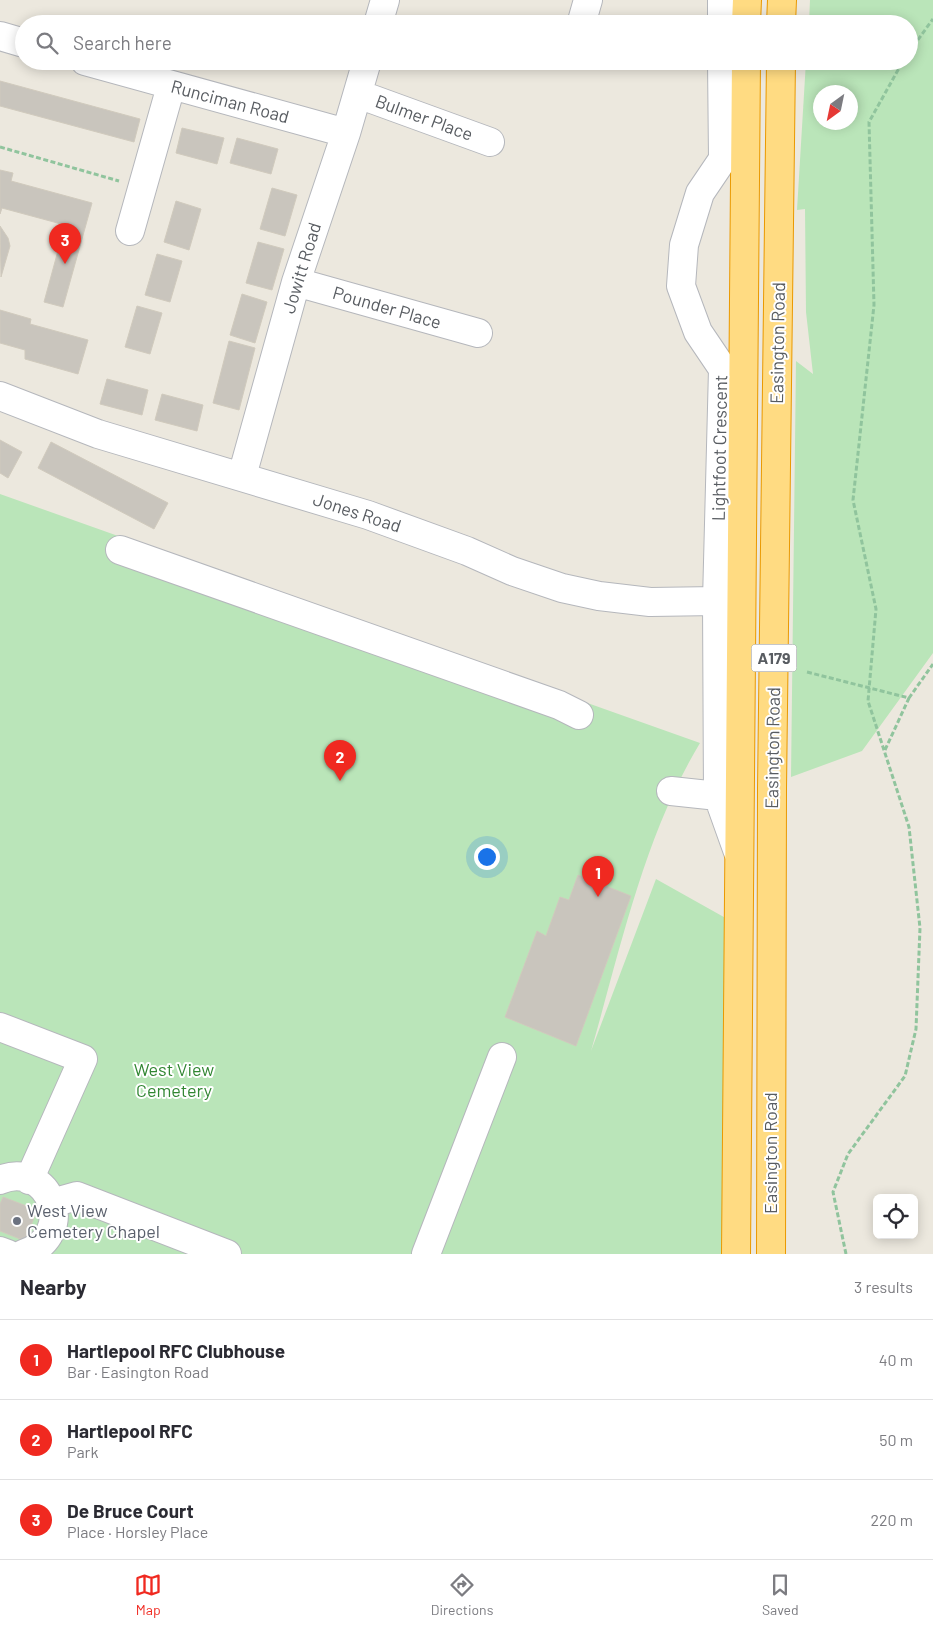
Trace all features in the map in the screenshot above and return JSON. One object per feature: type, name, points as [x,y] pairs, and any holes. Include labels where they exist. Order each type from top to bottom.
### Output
[{"type":"highway","points":[[746,15],[747,0]]},
{"type":"highway","points":[[781,15],[782,0]]},
{"type":"highway","name":"Easington Road","points":[[736,1254],[746,70]]},
{"type":"highway","name":"Easington Road","points":[[771,1254],[773,769],[781,70]]},
{"type":"street","points":[[381,15],[385,0]]},
{"type":"street","points":[[722,0],[722,15]]},
{"type":"street","points":[[0,36],[15,40]]},
{"type":"street","name":"Runciman Road","points":[[117,70],[346,133]]},
{"type":"street","name":"Jowitt Road","points":[[242,476],[296,282],[346,133],[365,70]]},
{"type":"street","name":"Lightfoot Crescent","points":[[722,70],[723,159],[700,193],[684,246],[681,286],[698,332],[723,369],[717,601],[718,796],[738,852]]},
{"type":"street","points":[[130,231],[171,86]]},
{"type":"street","name":"Bulmer Place","points":[[358,94],[490,142]]},
{"type":"street","name":"Pounder Place","points":[[296,282],[478,333]]},
{"type":"street","name":"Jones Road","points":[[0,396],[98,434],[368,515],[467,551],[512,571],[562,588],[599,596],[650,602],[717,601]]},
{"type":"street","points":[[120,550],[559,705],[580,715]]},
{"type":"street","points":[[671,791],[718,796]]},
{"type":"street","points":[[0,1027],[83,1059],[9,1178],[39,1184],[48,1194],[52,1203],[54,1219],[51,1232],[44,1243],[34,1250],[23,1254]]},
{"type":"street","points":[[426,1254],[502,1057]]},
{"type":"street","points":[[52,1203],[77,1196],[227,1254]]},
{"type":"street","points":[[0,1251],[8,1254]]},
{"type":"path","points":[[918,40],[933,19]]},
{"type":"path","points":[[846,1254],[833,1192],[848,1154],[905,1076],[916,1029],[920,928],[909,827],[868,701],[876,609],[853,500],[874,305],[869,122],[898,70]]},
{"type":"path","points":[[0,147],[143,188]]},
{"type":"path","points":[[885,751],[910,698],[933,664]]},
{"type":"path","points":[[807,672],[910,698]]},
{"type":"green space","points":[[810,0],[933,0],[933,653],[862,751],[791,777],[796,361],[813,374],[806,312],[805,209],[797,210],[805,70],[918,70],[918,15],[809,15]]},
{"type":"green space","name":"West View Cemetery","points":[[0,494],[700,743],[680,779],[649,854],[624,932],[591,1051],[656,879],[747,930],[745,1254],[0,1254]]},
{"type":"building","points":[[0,81],[140,119],[134,142],[0,106]]},
{"type":"building","points":[[182,128],[224,138],[217,164],[176,153]]},
{"type":"building","points":[[237,138],[278,149],[271,174],[230,163]]},
{"type":"building","points":[[0,170],[13,173],[11,181],[92,203],[63,307],[44,302],[65,225],[2,208],[0,214]]},
{"type":"building","points":[[272,188],[297,195],[285,236],[260,229]]},
{"type":"building","points":[[176,201],[201,209],[189,250],[164,242]]},
{"type":"building","points":[[0,226],[8,238],[10,246],[1,277]]},
{"type":"building","points":[[258,242],[284,249],[272,290],[246,283]]},
{"type":"building","points":[[157,254],[182,261],[170,302],[145,295]]},
{"type":"building","points":[[242,294],[267,302],[255,343],[230,335]]},
{"type":"building","points":[[137,306],[162,313],[150,354],[125,347]]},
{"type":"building","points":[[0,310],[31,319],[30,324],[88,340],[78,374],[25,359],[25,350],[0,343]]},
{"type":"building","points":[[229,341],[255,348],[239,410],[213,403]]},
{"type":"building","points":[[107,379],[148,390],[142,415],[100,404]]},
{"type":"building","points":[[162,394],[203,405],[197,431],[155,420]]},
{"type":"building","points":[[0,440],[22,452],[8,478],[0,473]]},
{"type":"building","points":[[51,442],[168,503],[154,529],[38,468]]},
{"type":"building","points":[[578,875],[631,896],[576,1046],[505,1017],[537,931],[546,936],[560,897],[569,900]]},
{"type":"building","name":"West View Cemetery Chapel","points":[[3,1197],[37,1210],[25,1241],[0,1231],[0,1204]]},
{"type":"place","name":"De Bruce Court","points":[[65,264]]},
{"type":"place","name":"Hartlepool RFC","points":[[340,781]]},
{"type":"place","name":"Hartlepool RFC Clubhouse","points":[[598,897]]},
{"type":"place","name":"West View Cemetery Chapel","points":[[17,1221]]}]
